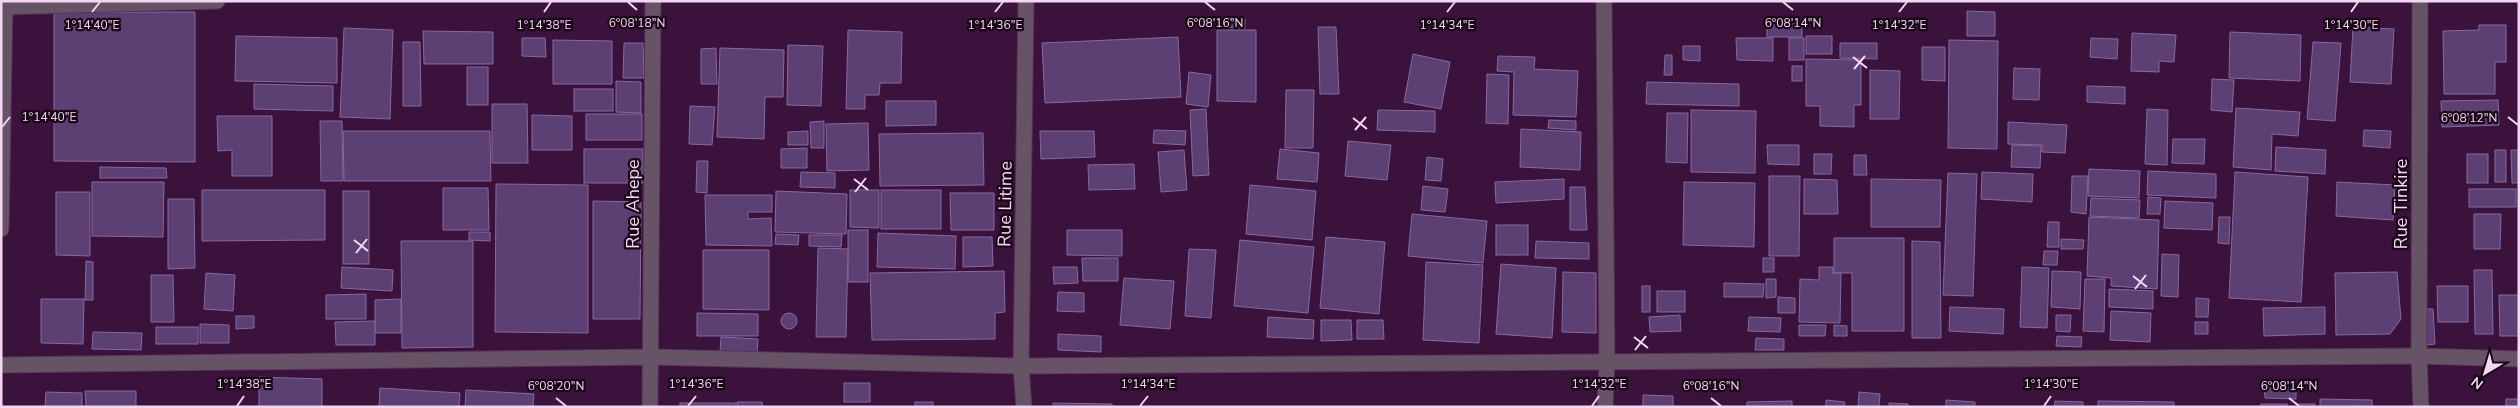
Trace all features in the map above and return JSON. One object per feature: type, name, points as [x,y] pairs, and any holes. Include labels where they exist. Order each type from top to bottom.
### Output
[{"type":"street","points":[[1,229],[3,5],[217,1]]},
{"type":"street","name":"Rue Ahepe","points":[[650,407],[652,357],[652,1]]},
{"type":"street","name":"Rue Litime","points":[[1024,407],[1021,366],[1026,1]]},
{"type":"street","points":[[1604,1],[1607,363],[1605,407]]},
{"type":"street","name":"Rue Tinkire","points":[[2420,1],[2419,356],[2421,407]]},
{"type":"street","points":[[1,365],[652,357],[1021,366],[2419,356],[2519,359]]},
{"type":"building","points":[[1967,11],[1995,12],[1995,36],[1967,36]]},
{"type":"building","points":[[54,12],[195,12],[195,162],[54,161]]},
{"type":"building","points":[[1222,19],[1245,19],[1245,28],[1221,27]]},
{"type":"building","points":[[1767,23],[1802,23],[1802,37],[1767,37]]},
{"type":"building","points":[[2479,25],[2506,25],[2506,62],[2495,62],[2495,94],[2444,94],[2443,31],[2479,30]]},
{"type":"building","points":[[1318,27],[1336,27],[1339,94],[1320,94]]},
{"type":"building","points":[[2353,27],[2394,29],[2391,84],[2350,82]]},
{"type":"building","points":[[344,28],[393,30],[390,119],[340,117]]},
{"type":"building","points":[[848,30],[902,32],[901,83],[880,83],[879,95],[865,95],[865,109],[846,109]]},
{"type":"building","points":[[1217,30],[1256,30],[1256,102],[1217,101]]},
{"type":"building","points":[[423,31],[493,32],[493,64],[424,64]]},
{"type":"building","points":[[2230,32],[2301,35],[2300,81],[2229,78]]},
{"type":"building","points":[[2132,33],[2176,35],[2174,62],[2159,61],[2159,72],[2131,71]]},
{"type":"building","points":[[236,36],[337,38],[337,83],[235,81]]},
{"type":"building","points":[[1806,36],[1832,36],[1832,54],[1806,54]]},
{"type":"building","points":[[1178,37],[1181,97],[1045,103],[1042,43]]},
{"type":"building","points":[[522,38],[545,38],[546,57],[522,56]]},
{"type":"building","points":[[1736,38],[1773,38],[1773,61],[1737,60]]},
{"type":"building","points":[[1789,38],[1804,38],[1804,60],[1789,60]]},
{"type":"building","points":[[2091,38],[2118,39],[2117,59],[2090,57]]},
{"type":"building","points":[[553,40],[612,41],[612,84],[553,84]]},
{"type":"building","points":[[1949,40],[1998,41],[1997,149],[1948,148]]},
{"type":"building","points":[[403,42],[420,42],[421,106],[403,106]]},
{"type":"building","points":[[2313,42],[2341,43],[2335,121],[2307,119]]},
{"type":"building","points":[[624,43],[643,43],[644,78],[623,78]]},
{"type":"building","points":[[1840,43],[1877,43],[1877,59],[1840,58]]},
{"type":"building","points":[[788,45],[823,46],[821,106],[787,105]]},
{"type":"building","points":[[1683,46],[1700,46],[1700,61],[1683,60]]},
{"type":"building","points":[[1922,47],[1945,47],[1945,81],[1922,80]]},
{"type":"building","points":[[716,48],[717,84],[701,84],[701,49]]},
{"type":"building","points":[[720,48],[784,50],[783,97],[765,97],[764,139],[717,137]]},
{"type":"building","points":[[1413,54],[1450,62],[1441,109],[1404,102]]},
{"type":"building","points":[[1665,55],[1672,55],[1672,75],[1664,75]]},
{"type":"building","points":[[1498,56],[1535,57],[1534,69],[1578,71],[1576,117],[1513,115],[1514,72],[1497,71]]},
{"type":"building","points":[[1806,59],[1861,60],[1861,105],[1854,105],[1854,127],[1820,126],[1820,106],[1806,106]]},
{"type":"building","points":[[1792,66],[1802,66],[1802,81],[1792,81]]},
{"type":"building","points":[[467,67],[488,67],[488,105],[467,105]]},
{"type":"building","points":[[2014,68],[2040,69],[2039,100],[2013,99]]},
{"type":"building","points":[[1870,70],[1900,71],[1899,119],[1870,119]]},
{"type":"building","points":[[1189,72],[1211,75],[1208,107],[1186,104]]},
{"type":"building","points":[[1487,74],[1509,75],[1508,124],[1486,123]]},
{"type":"building","points":[[2212,79],[2234,80],[2232,112],[2211,110]]},
{"type":"building","points":[[616,81],[641,82],[641,113],[616,112]]},
{"type":"building","points":[[1647,82],[1739,84],[1739,106],[1646,104]]},
{"type":"building","points":[[254,84],[333,86],[333,111],[254,109]]},
{"type":"building","points":[[2087,86],[2125,87],[2125,104],[2087,102]]},
{"type":"building","points":[[574,89],[613,89],[613,111],[574,111]]},
{"type":"building","points":[[1286,90],[1314,90],[1313,148],[1285,148]]},
{"type":"building","points":[[2498,100],[2499,125],[2442,127],[2441,101]]},
{"type":"building","points":[[886,101],[936,101],[936,125],[886,126]]},
{"type":"building","points":[[492,104],[527,104],[528,163],[492,163]]},
{"type":"building","points":[[690,106],[715,107],[712,145],[689,144]]},
{"type":"building","points":[[2236,108],[2300,112],[2298,136],[2272,134],[2271,170],[2233,167]]},
{"type":"building","points":[[1206,109],[1209,175],[1193,176],[1190,110]]},
{"type":"building","points":[[2147,109],[2168,110],[2167,165],[2145,164]]},
{"type":"building","points":[[1378,110],[1435,111],[1435,132],[1377,130]]},
{"type":"building","points":[[1691,110],[1756,111],[1755,173],[1691,172]]},
{"type":"building","points":[[1667,113],[1688,113],[1687,163],[1666,162]]},
{"type":"building","points":[[586,114],[642,114],[642,140],[586,140]]},
{"type":"building","points":[[532,115],[572,116],[572,150],[532,150]]},
{"type":"building","points":[[217,116],[272,116],[272,176],[232,176],[232,150],[218,151]]},
{"type":"building","points":[[1549,120],[1576,121],[1576,130],[1548,128]]},
{"type":"building","points":[[320,121],[342,121],[343,181],[321,181]]},
{"type":"building","points":[[824,121],[824,148],[811,148],[810,122]]},
{"type":"building","points":[[2008,122],[2067,125],[2065,153],[2042,152],[2042,145],[2008,144]]},
{"type":"building","points":[[868,123],[869,170],[827,171],[826,124]]},
{"type":"building","points":[[1521,129],[1581,132],[1580,170],[1520,167]]},
{"type":"building","points":[[1154,130],[1186,131],[1185,145],[1153,143]]},
{"type":"building","points":[[2364,130],[2391,131],[2390,148],[2363,146]]},
{"type":"building","points":[[343,131],[490,131],[491,181],[344,181]]},
{"type":"building","points":[[808,131],[808,145],[788,145],[788,132]]},
{"type":"building","points":[[1040,131],[1094,131],[1095,157],[1041,159]]},
{"type":"building","points":[[983,133],[984,185],[880,186],[879,134]]},
{"type":"building","points":[[2173,139],[2205,139],[2204,164],[2172,163]]},
{"type":"building","points":[[1348,141],[1391,145],[1387,180],[1345,176]]},
{"type":"building","points":[[1767,145],[1799,145],[1799,165],[1768,164]]},
{"type":"building","points":[[2012,145],[2041,146],[2040,168],[2011,167]]},
{"type":"building","points":[[2276,147],[2326,150],[2325,174],[2275,171]]},
{"type":"building","points":[[807,148],[807,168],[781,168],[781,149]]},
{"type":"building","points":[[584,149],[643,149],[643,183],[584,183]]},
{"type":"building","points":[[1280,149],[1319,153],[1317,182],[1277,179]]},
{"type":"building","points":[[1184,150],[1187,190],[1161,192],[1158,152]]},
{"type":"building","points":[[2495,150],[2506,150],[2506,182],[2495,182]]},
{"type":"building","points":[[2511,150],[2519,150],[2519,183],[2512,183]]},
{"type":"building","points":[[1814,154],[1832,154],[1831,174],[1814,174]]},
{"type":"building","points":[[2467,154],[2488,154],[2488,183],[2467,183]]},
{"type":"building","points":[[1854,155],[1866,155],[1867,175],[1854,175]]},
{"type":"building","points":[[1427,157],[1443,159],[1441,181],[1425,180]]},
{"type":"building","points":[[697,161],[708,161],[707,193],[696,192]]},
{"type":"building","points":[[1134,164],[1135,189],[1089,190],[1088,165]]},
{"type":"building","points":[[100,167],[166,168],[167,178],[100,178]]},
{"type":"building","points":[[2089,169],[2140,171],[2139,198],[2088,196]]},
{"type":"building","points":[[2148,171],[2216,174],[2216,198],[2147,195]]},
{"type":"building","points":[[801,172],[835,173],[835,188],[800,187]]},
{"type":"building","points":[[1982,172],[2033,174],[2032,202],[1981,199]]},
{"type":"building","points":[[2235,172],[2308,177],[2301,302],[2229,298]]},
{"type":"building","points":[[1948,173],[1977,174],[1973,296],[1943,295]]},
{"type":"building","points":[[1769,176],[1800,176],[1799,256],[1769,256]]},
{"type":"building","points":[[2072,176],[2088,176],[2086,214],[2071,212]]},
{"type":"building","points":[[1564,179],[1564,199],[1496,203],[1495,182]]},
{"type":"building","points":[[1804,179],[1837,180],[1838,214],[1804,214]]},
{"type":"building","points":[[1871,179],[1941,180],[1940,227],[1871,227]]},
{"type":"building","points":[[92,182],[164,182],[163,237],[92,236]]},
{"type":"building","points":[[1684,182],[1755,183],[1754,247],[1683,245]]},
{"type":"building","points":[[2337,182],[2395,185],[2393,220],[2336,216]]},
{"type":"building","points":[[496,184],[588,185],[588,333],[495,332]]},
{"type":"building","points":[[1250,185],[1316,191],[1312,240],[1246,234]]},
{"type":"building","points":[[1423,186],[1448,189],[1445,212],[1421,210]]},
{"type":"building","points":[[1570,187],[1585,187],[1587,230],[1570,230]]},
{"type":"building","points":[[443,188],[488,188],[489,230],[443,230]]},
{"type":"building","points":[[2469,189],[2516,189],[2516,207],[2469,207]]},
{"type":"building","points":[[202,190],[325,190],[325,240],[202,241]]},
{"type":"building","points":[[850,190],[879,190],[879,228],[850,227]]},
{"type":"building","points":[[881,190],[941,190],[941,229],[881,229]]},
{"type":"building","points":[[343,191],[369,191],[369,264],[343,264]]},
{"type":"building","points":[[776,191],[847,194],[846,234],[775,232]]},
{"type":"building","points":[[56,192],[90,192],[90,256],[56,255]]},
{"type":"building","points":[[950,193],[994,193],[994,230],[951,230]]},
{"type":"building","points":[[705,195],[772,195],[772,212],[748,212],[748,219],[771,218],[772,246],[706,245]]},
{"type":"building","points":[[2148,197],[2161,198],[2160,214],[2147,214]]},
{"type":"building","points":[[2091,198],[2140,200],[2139,218],[2090,216]]},
{"type":"building","points":[[168,199],[194,199],[195,268],[168,269]]},
{"type":"building","points":[[593,201],[641,202],[640,319],[593,319]]},
{"type":"building","points":[[2165,201],[2213,203],[2212,230],[2164,228]]},
{"type":"building","points":[[1412,214],[1487,221],[1483,263],[1408,256]]},
{"type":"building","points":[[2474,214],[2501,214],[2500,249],[2474,249]]},
{"type":"building","points":[[2089,217],[2159,220],[2157,289],[2111,286],[2111,278],[2087,276]]},
{"type":"building","points":[[2219,217],[2230,217],[2229,244],[2218,243]]},
{"type":"building","points":[[2048,222],[2059,222],[2059,247],[2047,247]]},
{"type":"building","points":[[1496,225],[1528,225],[1528,255],[1496,255]]},
{"type":"building","points":[[848,230],[868,230],[868,282],[848,282]]},
{"type":"building","points":[[1067,230],[1122,230],[1122,256],[1067,255]]},
{"type":"building","points":[[469,232],[490,232],[490,241],[469,240]]},
{"type":"building","points":[[878,233],[956,236],[955,269],[877,267]]},
{"type":"building","points":[[776,234],[799,235],[798,245],[775,244]]},
{"type":"building","points":[[809,235],[842,235],[841,247],[809,246]]},
{"type":"building","points":[[963,237],[992,237],[993,266],[963,267]]},
{"type":"building","points":[[1326,237],[1385,242],[1379,314],[1320,308]]},
{"type":"building","points":[[1834,238],[1904,238],[1904,331],[1852,331],[1852,273],[1834,273]]},
{"type":"building","points":[[2061,239],[2084,240],[2083,249],[2061,249]]},
{"type":"building","points":[[1240,240],[1314,247],[1308,313],[1234,306]]},
{"type":"building","points":[[401,241],[473,241],[473,347],[402,348]]},
{"type":"building","points":[[1536,241],[1589,243],[1589,259],[1535,258]]},
{"type":"building","points":[[1912,241],[1940,242],[1941,338],[1912,338]]},
{"type":"building","points":[[818,248],[848,249],[846,337],[816,337]]},
{"type":"building","points":[[1189,249],[1216,250],[1211,318],[1185,316]]},
{"type":"building","points":[[703,250],[769,250],[769,310],[703,309]]},
{"type":"building","points":[[2044,251],[2058,251],[2057,265],[2043,265]]},
{"type":"building","points":[[2162,254],[2179,255],[2178,297],[2161,296]]},
{"type":"building","points":[[1082,258],[1118,258],[1118,281],[1083,281]]},
{"type":"building","points":[[1763,258],[1774,258],[1774,272],[1763,272]]},
{"type":"building","points":[[86,261],[93,262],[93,300],[85,300]]},
{"type":"building","points":[[1426,262],[1483,265],[1479,343],[1423,340]]},
{"type":"building","points":[[1501,264],[1556,268],[1552,338],[1496,334]]},
{"type":"building","points":[[342,267],[393,270],[392,291],[341,288]]},
{"type":"building","points":[[1053,267],[1077,267],[1078,283],[1054,284]]},
{"type":"building","points":[[1819,267],[1833,267],[1833,273],[1841,273],[1840,323],[1799,322],[1800,279],[1819,280]]},
{"type":"building","points":[[2022,267],[2049,268],[2047,328],[2020,327]]},
{"type":"building","points":[[2474,270],[2492,270],[2493,334],[2475,334]]},
{"type":"building","points":[[1004,271],[1005,312],[995,313],[995,339],[872,340],[870,273]]},
{"type":"building","points":[[2052,271],[2081,272],[2080,309],[2051,307]]},
{"type":"building","points":[[1563,272],[1596,273],[1596,333],[1562,332]]},
{"type":"building","points":[[2397,272],[2401,319],[2390,334],[2336,335],[2335,273]]},
{"type":"building","points":[[206,273],[235,275],[233,311],[204,309]]},
{"type":"building","points":[[151,275],[173,275],[174,322],[151,322]]},
{"type":"building","points":[[1124,278],[1174,281],[1170,329],[1120,325]]},
{"type":"building","points":[[1766,279],[1776,279],[1776,297],[1766,298]]},
{"type":"building","points":[[2085,279],[2105,279],[2104,332],[2083,331]]},
{"type":"building","points":[[1724,283],[1764,284],[1763,297],[1724,297]]},
{"type":"building","points":[[1642,286],[1650,286],[1650,312],[1642,312]]},
{"type":"building","points":[[2437,286],[2468,286],[2468,322],[2438,322]]},
{"type":"building","points":[[2109,289],[2153,291],[2153,309],[2109,307]]},
{"type":"building","points":[[1657,291],[1685,291],[1685,312],[1657,312]]},
{"type":"building","points":[[1058,292],[1084,293],[1084,312],[1057,311]]},
{"type":"building","points":[[366,294],[366,319],[326,319],[326,295]]},
{"type":"building","points":[[2499,295],[2519,295],[2519,336],[2500,336]]},
{"type":"building","points":[[1778,297],[1795,298],[1795,313],[1778,313]]},
{"type":"building","points":[[2196,298],[2209,299],[2208,317],[2196,317]]},
{"type":"building","points":[[41,299],[84,299],[83,344],[41,343]]},
{"type":"building","points":[[401,299],[401,333],[375,333],[375,300]]},
{"type":"building","points":[[1950,307],[2004,309],[2003,334],[1949,331]]},
{"type":"building","points":[[2325,307],[2325,334],[2264,336],[2263,308]]},
{"type":"building","points":[[2424,309],[2433,309],[2435,344],[2426,345]]},
{"type":"building","points":[[2111,311],[2151,313],[2150,342],[2110,340]]},
{"type":"building","points":[[697,313],[758,314],[758,336],[697,336]]},
{"type":"building","points":[[786,313],[792,313],[797,318],[795,327],[786,329],[781,324],[781,318]]},
{"type":"building","points":[[1680,315],[1681,331],[1650,332],[1649,317]]},
{"type":"building","points":[[2056,315],[2071,315],[2070,332],[2056,331]]},
{"type":"building","points":[[236,316],[254,316],[254,328],[236,329]]},
{"type":"building","points":[[1268,317],[1314,320],[1313,339],[1267,337]]},
{"type":"building","points":[[1749,317],[1781,318],[1780,332],[1748,331]]},
{"type":"building","points":[[1321,320],[1351,320],[1352,340],[1321,341]]},
{"type":"building","points":[[1357,320],[1383,320],[1384,339],[1357,339]]},
{"type":"building","points":[[375,321],[375,345],[336,345],[335,322]]},
{"type":"building","points":[[2195,322],[2208,322],[2208,334],[2195,334]]},
{"type":"building","points":[[200,324],[229,325],[229,343],[200,343]]},
{"type":"building","points":[[1799,325],[1826,325],[1825,336],[1799,336]]},
{"type":"building","points":[[1834,325],[1847,326],[1847,336],[1834,336]]},
{"type":"building","points":[[156,327],[198,327],[198,344],[156,344]]},
{"type":"building","points":[[93,332],[142,333],[141,350],[92,349]]},
{"type":"building","points":[[1058,334],[1101,336],[1101,352],[1058,350]]},
{"type":"building","points":[[2057,336],[2082,337],[2081,347],[2056,346]]},
{"type":"building","points":[[721,337],[758,339],[757,354],[720,353]]},
{"type":"building","points":[[1756,338],[1784,339],[1784,350],[1755,350]]},
{"type":"building","points":[[259,377],[322,379],[322,407],[259,407]]},
{"type":"building","points":[[844,383],[870,383],[870,402],[844,402]]},
{"type":"building","points":[[380,388],[460,393],[459,407],[379,407]]},
{"type":"building","points":[[2264,388],[2296,388],[2296,399],[2265,398]]},
{"type":"building","points":[[466,390],[534,394],[533,407],[465,407]]},
{"type":"building","points":[[85,391],[136,391],[136,407],[86,407]]},
{"type":"building","points":[[46,392],[82,393],[82,407],[45,407]]},
{"type":"building","points":[[1859,392],[1880,394],[1879,407],[1858,407]]},
{"type":"building","points":[[1643,395],[1673,396],[1673,407],[1643,407]]},
{"type":"building","points":[[2320,399],[2372,400],[2372,407],[2320,407]]},
{"type":"building","points":[[2506,399],[2519,399],[2519,407],[2506,407]]},
{"type":"building","points":[[1826,400],[1845,402],[1844,407],[1826,407]]},
{"type":"building","points":[[1946,400],[1975,402],[1975,407],[1946,407]]},
{"type":"building","points":[[1792,401],[1792,407],[1747,407],[1747,402]]},
{"type":"building","points":[[2055,401],[2083,402],[2083,407],[2054,407]]},
{"type":"building","points":[[2098,401],[2174,402],[2174,407],[2098,407]]},
{"type":"building","points":[[737,402],[762,402],[763,407],[738,407]]},
{"type":"building","points":[[915,402],[933,402],[933,407],[915,407]]},
{"type":"building","points":[[680,403],[736,403],[736,407],[680,407]]},
{"type":"building","points":[[1053,403],[1112,404],[1112,407],[1053,407]]},
{"type":"building","points":[[1889,403],[1908,404],[1908,407],[1889,407]]},
{"type":"building","points":[[2261,404],[2287,404],[2287,407],[2261,407]]},
{"type":"building","points":[[2299,404],[2315,404],[2315,407],[2299,407]]}]
